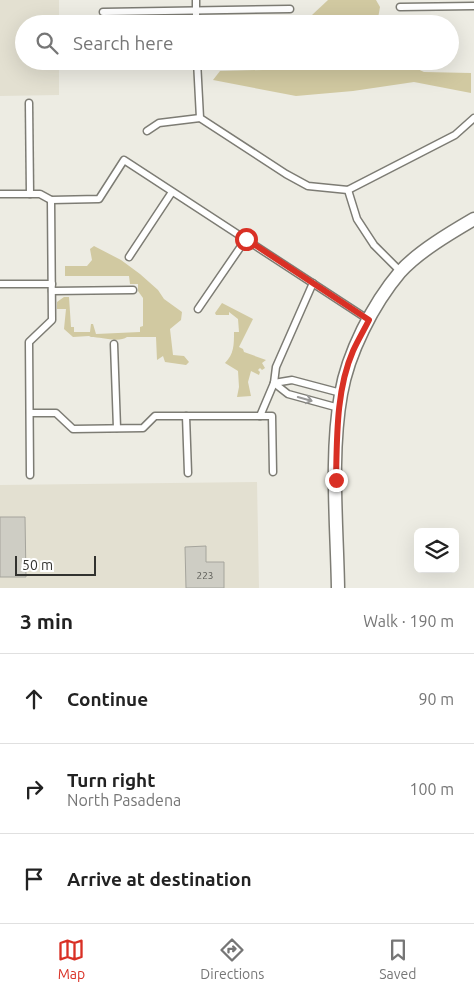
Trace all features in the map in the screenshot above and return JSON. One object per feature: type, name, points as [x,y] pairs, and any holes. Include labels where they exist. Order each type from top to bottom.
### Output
[{"type":"street","points":[[338,588],[337,430],[341,393],[352,352],[376,307],[401,272],[426,250],[451,232],[474,219]]},
{"type":"lane","points":[[196,0],[196,15]]},
{"type":"lane","points":[[400,8],[474,6]]},
{"type":"lane","points":[[103,12],[290,9]]},
{"type":"lane","points":[[197,70],[200,118]]},
{"type":"lane","points":[[29,103],[30,194]]},
{"type":"lane","points":[[147,131],[159,122],[200,118],[286,174],[308,186],[348,190],[455,135],[474,119]]},
{"type":"lane","points":[[0,194],[40,194],[51,200],[99,199],[124,160],[369,320]]},
{"type":"lane","points":[[348,190],[357,219],[374,245],[401,272]]},
{"type":"lane","points":[[129,257],[172,192]]},
{"type":"lane","points":[[30,474],[30,342],[52,320],[51,200]]},
{"type":"lane","points":[[198,309],[246,239]]},
{"type":"lane","points":[[260,416],[274,383],[276,367],[313,283]]},
{"type":"lane","points":[[0,284],[52,284]]},
{"type":"lane","points":[[52,291],[133,290]]},
{"type":"lane","points":[[114,344],[117,428]]},
{"type":"lane","points":[[274,383],[292,380],[341,393]]},
{"type":"lane","points":[[274,383],[288,394],[339,408]]},
{"type":"lane","points":[[30,413],[56,413],[73,429],[143,428],[155,416],[272,416],[273,472]]},
{"type":"lane","points":[[186,416],[188,473]]},
{"type":"shaded area","points":[[0,0],[59,0],[59,15],[15,15],[15,70],[59,70],[59,95],[0,96]]},
{"type":"shaded area","points":[[328,0],[376,0],[380,7],[379,15],[312,15]]},
{"type":"shaded area","points":[[420,70],[424,72],[471,73],[471,93],[414,82],[353,91],[296,96],[213,80],[220,71]]},
{"type":"shaded area","points":[[94,246],[121,260],[140,274],[158,290],[164,299],[182,312],[181,320],[170,329],[173,355],[184,356],[189,362],[186,365],[165,362],[163,356],[157,360],[156,337],[127,337],[115,340],[89,336],[73,337],[64,329],[66,309],[57,309],[57,302],[64,297],[69,297],[71,327],[74,327],[74,332],[90,332],[91,324],[93,324],[96,334],[140,332],[140,327],[143,326],[143,298],[138,291],[138,284],[130,284],[129,276],[65,276],[65,266],[87,266],[92,260],[90,249]]},
{"type":"shaded area","points":[[222,303],[253,319],[239,347],[244,352],[266,360],[262,363],[265,368],[258,370],[260,372],[259,375],[251,371],[248,382],[251,396],[237,397],[239,387],[238,371],[225,363],[233,349],[234,332],[239,332],[238,319],[229,312],[229,315],[216,315],[215,313]]},
{"type":"shaded area","points":[[257,482],[259,588],[0,588],[0,485]]},
{"type":"building","points":[[0,517],[25,517],[26,577],[0,577]]},
{"type":"building","points":[[206,546],[206,562],[224,562],[224,588],[186,588],[185,547]]},
{"type":"route","points":[[246,239],[369,320],[352,352],[341,393],[337,430],[336,480]]}]
